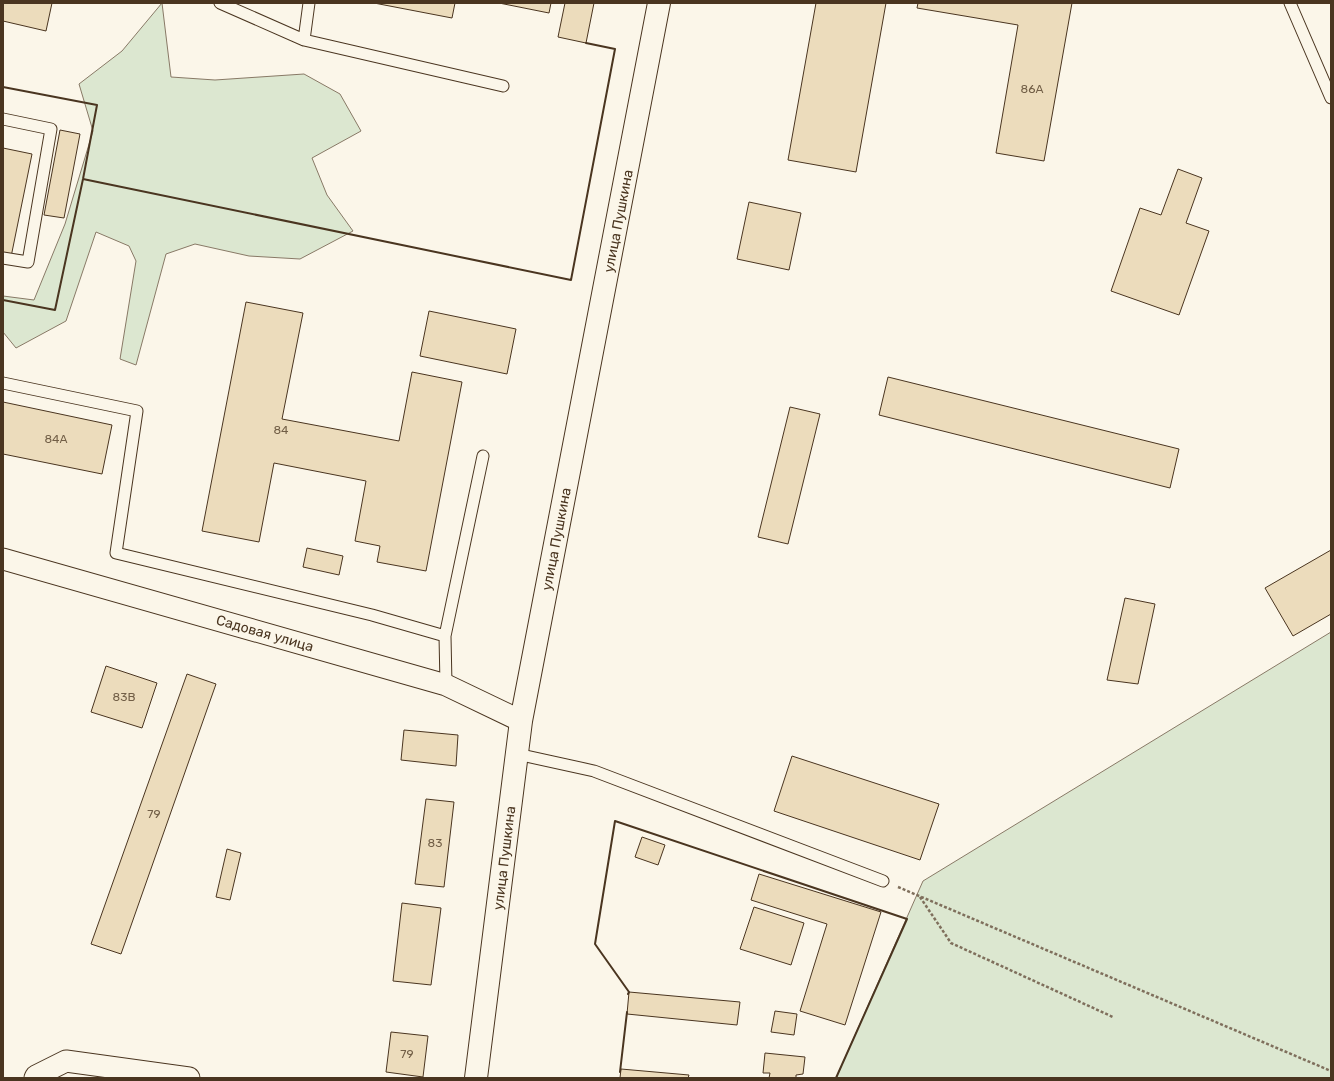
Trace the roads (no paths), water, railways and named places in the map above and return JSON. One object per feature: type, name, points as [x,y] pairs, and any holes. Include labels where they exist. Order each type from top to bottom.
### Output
[{"type":"main road","name":"улица Пушкина","points":[[476,1078],[521,721],[659,3]]},
{"type":"street","name":"Садовая улица","points":[[3,558],[446,685],[521,721]]},
{"type":"street","points":[[35,1078],[36,1076],[66,1061],[189,1078]]},
{"type":"lane","points":[[220,3],[304,40],[503,86]]},
{"type":"lane","points":[[304,40],[309,3]]},
{"type":"lane","points":[[1290,3],[1331,98]]},
{"type":"lane","points":[[3,119],[51,128],[28,262],[3,258]]},
{"type":"lane","points":[[3,382],[137,411],[116,553],[372,615],[445,636]]},
{"type":"lane","points":[[446,685],[445,636],[483,456]]},
{"type":"lane","points":[[517,754],[594,771],[883,881]]}]
